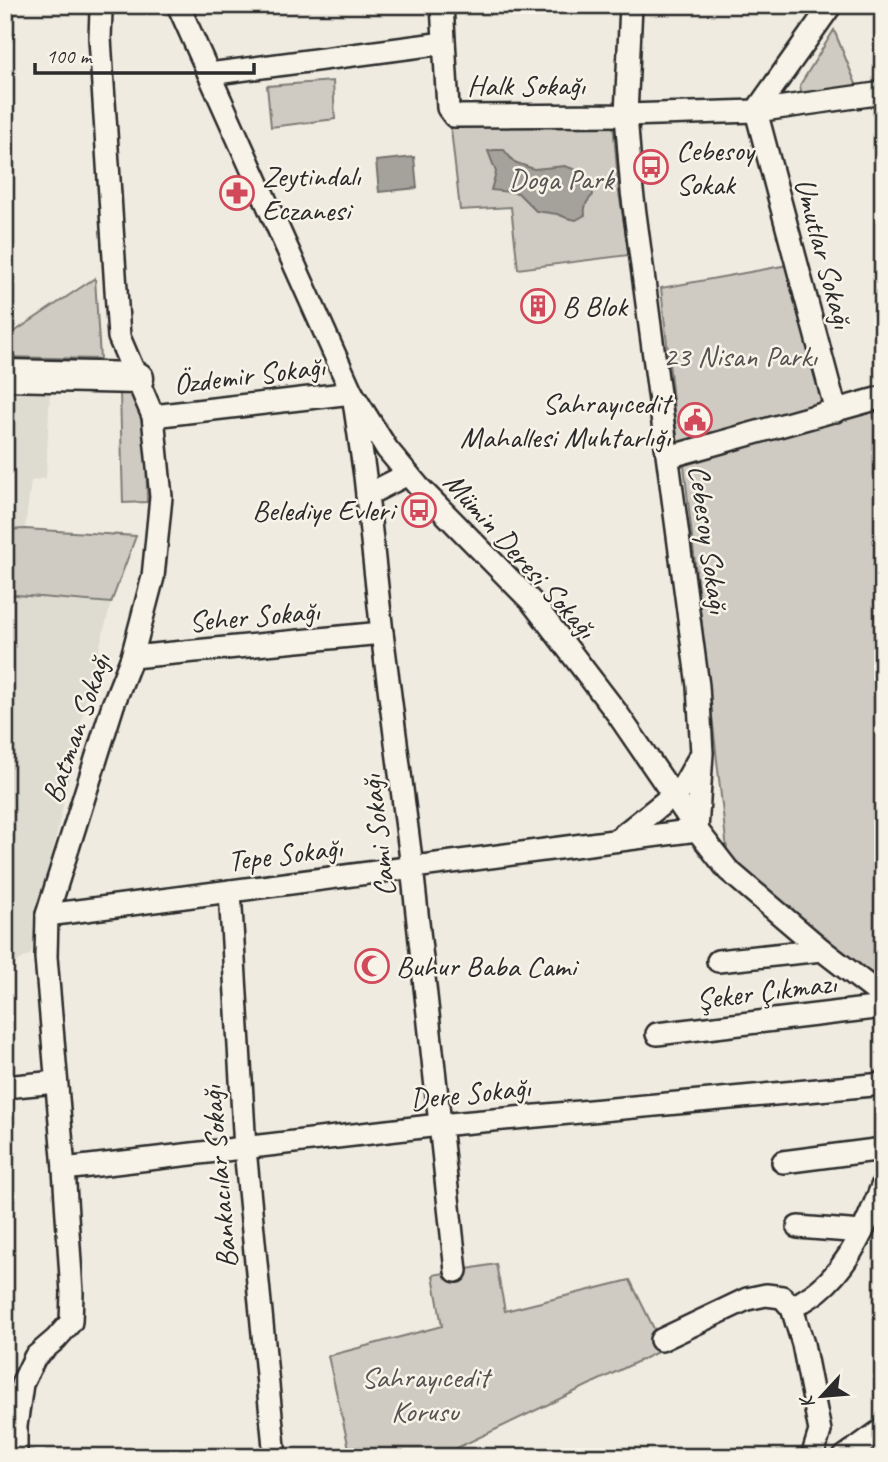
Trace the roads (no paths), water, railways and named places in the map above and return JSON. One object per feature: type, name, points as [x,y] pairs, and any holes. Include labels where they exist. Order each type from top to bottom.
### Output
[{"type":"highway","points":[[5,368],[136,373]]},
{"type":"highway","points":[[5,374],[136,373]]},
{"type":"street","name":"Batman Sokağı","points":[[16,1457],[16,1426],[22,1384],[35,1357],[71,1322],[72,1293],[64,1169],[46,957],[47,915],[113,705],[132,657],[153,577],[161,497],[153,416],[119,337],[100,38],[103,5]]},
{"type":"street","name":"Mümin Deresi Sokağı","points":[[178,5],[352,393],[382,441],[408,474],[532,603],[617,713],[686,792],[697,830],[728,870],[822,950],[883,997]]},
{"type":"street","name":"Halk Sokağı","points":[[442,5],[448,108],[454,116],[626,115]]},
{"type":"street","name":"Cebesoy Sokağı","points":[[631,5],[626,115],[632,191],[698,686],[702,753],[686,792]]},
{"type":"street","points":[[755,111],[831,5]]},
{"type":"street","points":[[209,74],[444,43]]},
{"type":"street","points":[[626,115],[755,111],[883,93]]},
{"type":"street","name":"Umutlar Sokağı","points":[[755,111],[836,411]]},
{"type":"street","name":"Özdemir Sokağı","points":[[153,416],[352,393]]},
{"type":"street","name":"Cami Sokağı","points":[[352,393],[368,495],[456,1271]]},
{"type":"street","points":[[668,457],[883,397]]},
{"type":"street","points":[[361,451],[382,441]]},
{"type":"street","points":[[368,495],[408,474]]},
{"type":"street","name":"Seher Sokağı","points":[[132,657],[382,633]]},
{"type":"street","points":[[617,840],[686,792]]},
{"type":"street","name":"Tepe Sokağı","points":[[47,915],[697,830]]},
{"type":"street","name":"Bankacılar Sokağı","points":[[230,891],[245,1149],[275,1457]]},
{"type":"street","points":[[718,961],[822,950]]},
{"type":"street","name":"Şeker Çıkmazı","points":[[657,1034],[883,1007]]},
{"type":"street","points":[[5,1087],[57,1082]]},
{"type":"street","name":"Dere Sokağı","points":[[64,1169],[439,1125],[883,1083]]},
{"type":"street","points":[[783,1162],[883,1149]]},
{"type":"street","points":[[792,1308],[819,1291],[840,1269],[869,1221],[883,1184]]},
{"type":"street","points":[[798,1227],[862,1232]]},
{"type":"street","points":[[661,1340],[747,1300],[766,1295],[782,1297],[792,1308],[803,1344],[820,1431],[812,1457]]},
{"type":"street","points":[[844,1457],[883,1429]]},
{"type":"place","name":"Cebesoy Sokak","points":[[651,167]]},
{"type":"place","name":"Zeytindalı Eczanesi","points":[[237,193]]},
{"type":"place","name":"B Blok","points":[[538,306]]},
{"type":"place","name":"Sahrayıcedit Mahallesi Muhtarlığı","points":[[695,420]]},
{"type":"place","name":"Belediye Evleri","points":[[419,510]]},
{"type":"place","name":"Buhur Baba Cami","points":[[372,966]]},
{"type":"park label","name":"Doga Park","points":[[561,179]]},
{"type":"park label","name":"23 Nisan Parkı","points":[[740,356]]},
{"type":"park label","name":"Sahrayıcedit Korusu","points":[[425,1394]]}]
